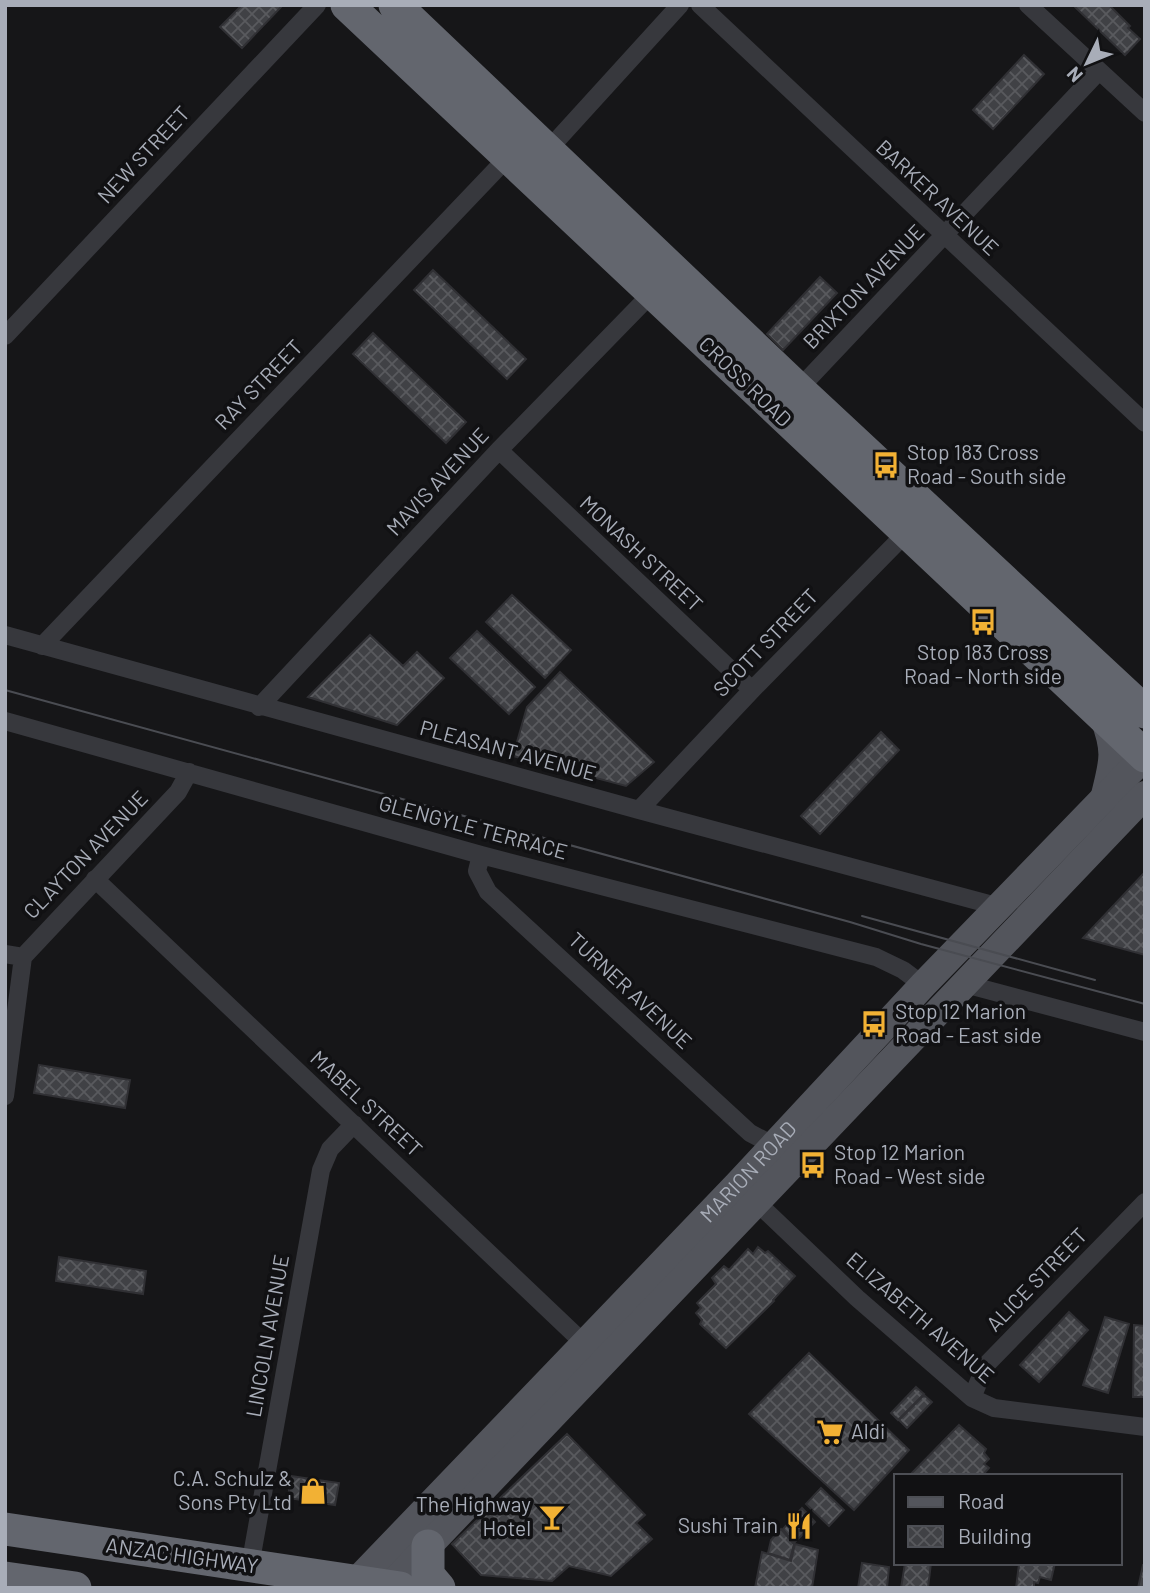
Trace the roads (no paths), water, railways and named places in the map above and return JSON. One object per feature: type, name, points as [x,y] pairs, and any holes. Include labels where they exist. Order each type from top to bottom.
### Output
[{"type":"highway","name":"CROSS ROAD","points":[[347,5],[509,156],[664,282],[917,522],[1104,719],[1145,756]]},
{"type":"highway","name":"CROSS ROAD","points":[[395,5],[548,150],[664,282]]},
{"type":"highway","name":"CROSS ROAD","points":[[917,522],[1139,702]]},
{"type":"highway","name":"ANZAC HIGHWAY","points":[[5,1531],[250,1566],[353,1585],[392,1587]]},
{"type":"highway","points":[[5,1531],[27,1545],[30,1553],[28,1563],[10,1578]]},
{"type":"highway","points":[[428,1546],[428,1575],[439,1588]]},
{"type":"highway","points":[[10,1578],[75,1588]]},
{"type":"main road","points":[[1104,719],[1113,742],[1114,754],[1104,798]]},
{"type":"main road","name":"MARION ROAD","points":[[748,1194],[775,1146],[923,985],[1145,756]]},
{"type":"main road","name":"MARION ROAD","points":[[353,1585],[594,1353],[748,1194],[965,984],[1140,804]]},
{"type":"main road","name":"MARION ROAD","points":[[392,1587],[594,1353]]},
{"type":"street","name":"NEW STREET","points":[[5,336],[317,5]]},
{"type":"street","points":[[548,150],[680,5]]},
{"type":"street","name":"BARKER AVENUE","points":[[700,5],[1145,423]]},
{"type":"street","points":[[1028,5],[1144,111]]},
{"type":"street","name":"BRIXTON AVENUE","points":[[788,401],[1100,71]]},
{"type":"street","name":"RAY STREET","points":[[42,646],[509,156]]},
{"type":"street","name":"MAVIS AVENUE","points":[[259,706],[499,450],[664,282]]},
{"type":"street","name":"MONASH STREET","points":[[499,450],[752,690]]},
{"type":"street","name":"SCOTT STREET","points":[[639,810],[917,522]]},
{"type":"street","name":"PLEASANT AVENUE","points":[[5,635],[1000,907]]},
{"type":"street","name":"GLENGYLE TERRACE","points":[[5,721],[481,855],[876,957],[904,970],[923,985]]},
{"type":"street","name":"CLAYTON AVENUE","points":[[5,1096],[14,956],[95,879],[178,792],[189,772]]},
{"type":"street","name":"TURNER AVENUE","points":[[481,855],[477,871],[488,892],[750,1133],[775,1146]]},
{"type":"street","name":"MABEL STREET","points":[[95,879],[594,1353]]},
{"type":"street","points":[[965,984],[1145,1032]]},
{"type":"street","name":"LINCOLN AVENUE","points":[[250,1566],[321,1170],[330,1149],[354,1124]]},
{"type":"street","name":"ELIZABETH AVENUE","points":[[748,1194],[857,1298],[972,1398],[994,1408],[1145,1427]]},
{"type":"street","name":"ALICE STREET","points":[[972,1398],[985,1366],[1145,1202]]},
{"type":"tram line","points":[[5,690],[1145,1004]]},
{"type":"tram line","points":[[862,916],[1095,980]]},
{"type":"place","name":"Stop 183 Cross Road - South side","points":[[886,465]]},
{"type":"place","name":"Stop 183 Cross Road - North side","points":[[983,622]]},
{"type":"place","name":"Stop 12 Marion Road - East side","points":[[874,1024]]},
{"type":"place","name":"Stop 12 Marion Road - West side","points":[[813,1165]]},
{"type":"place","name":"Aldi","points":[[830,1432]]},
{"type":"place","name":"C.A. Schulz & Sons Pty Ltd","points":[[313,1491]]},
{"type":"place","name":"The Highway Hotel","points":[[552,1517]]},
{"type":"place","name":"Sushi Train","points":[[799,1526]]}]
